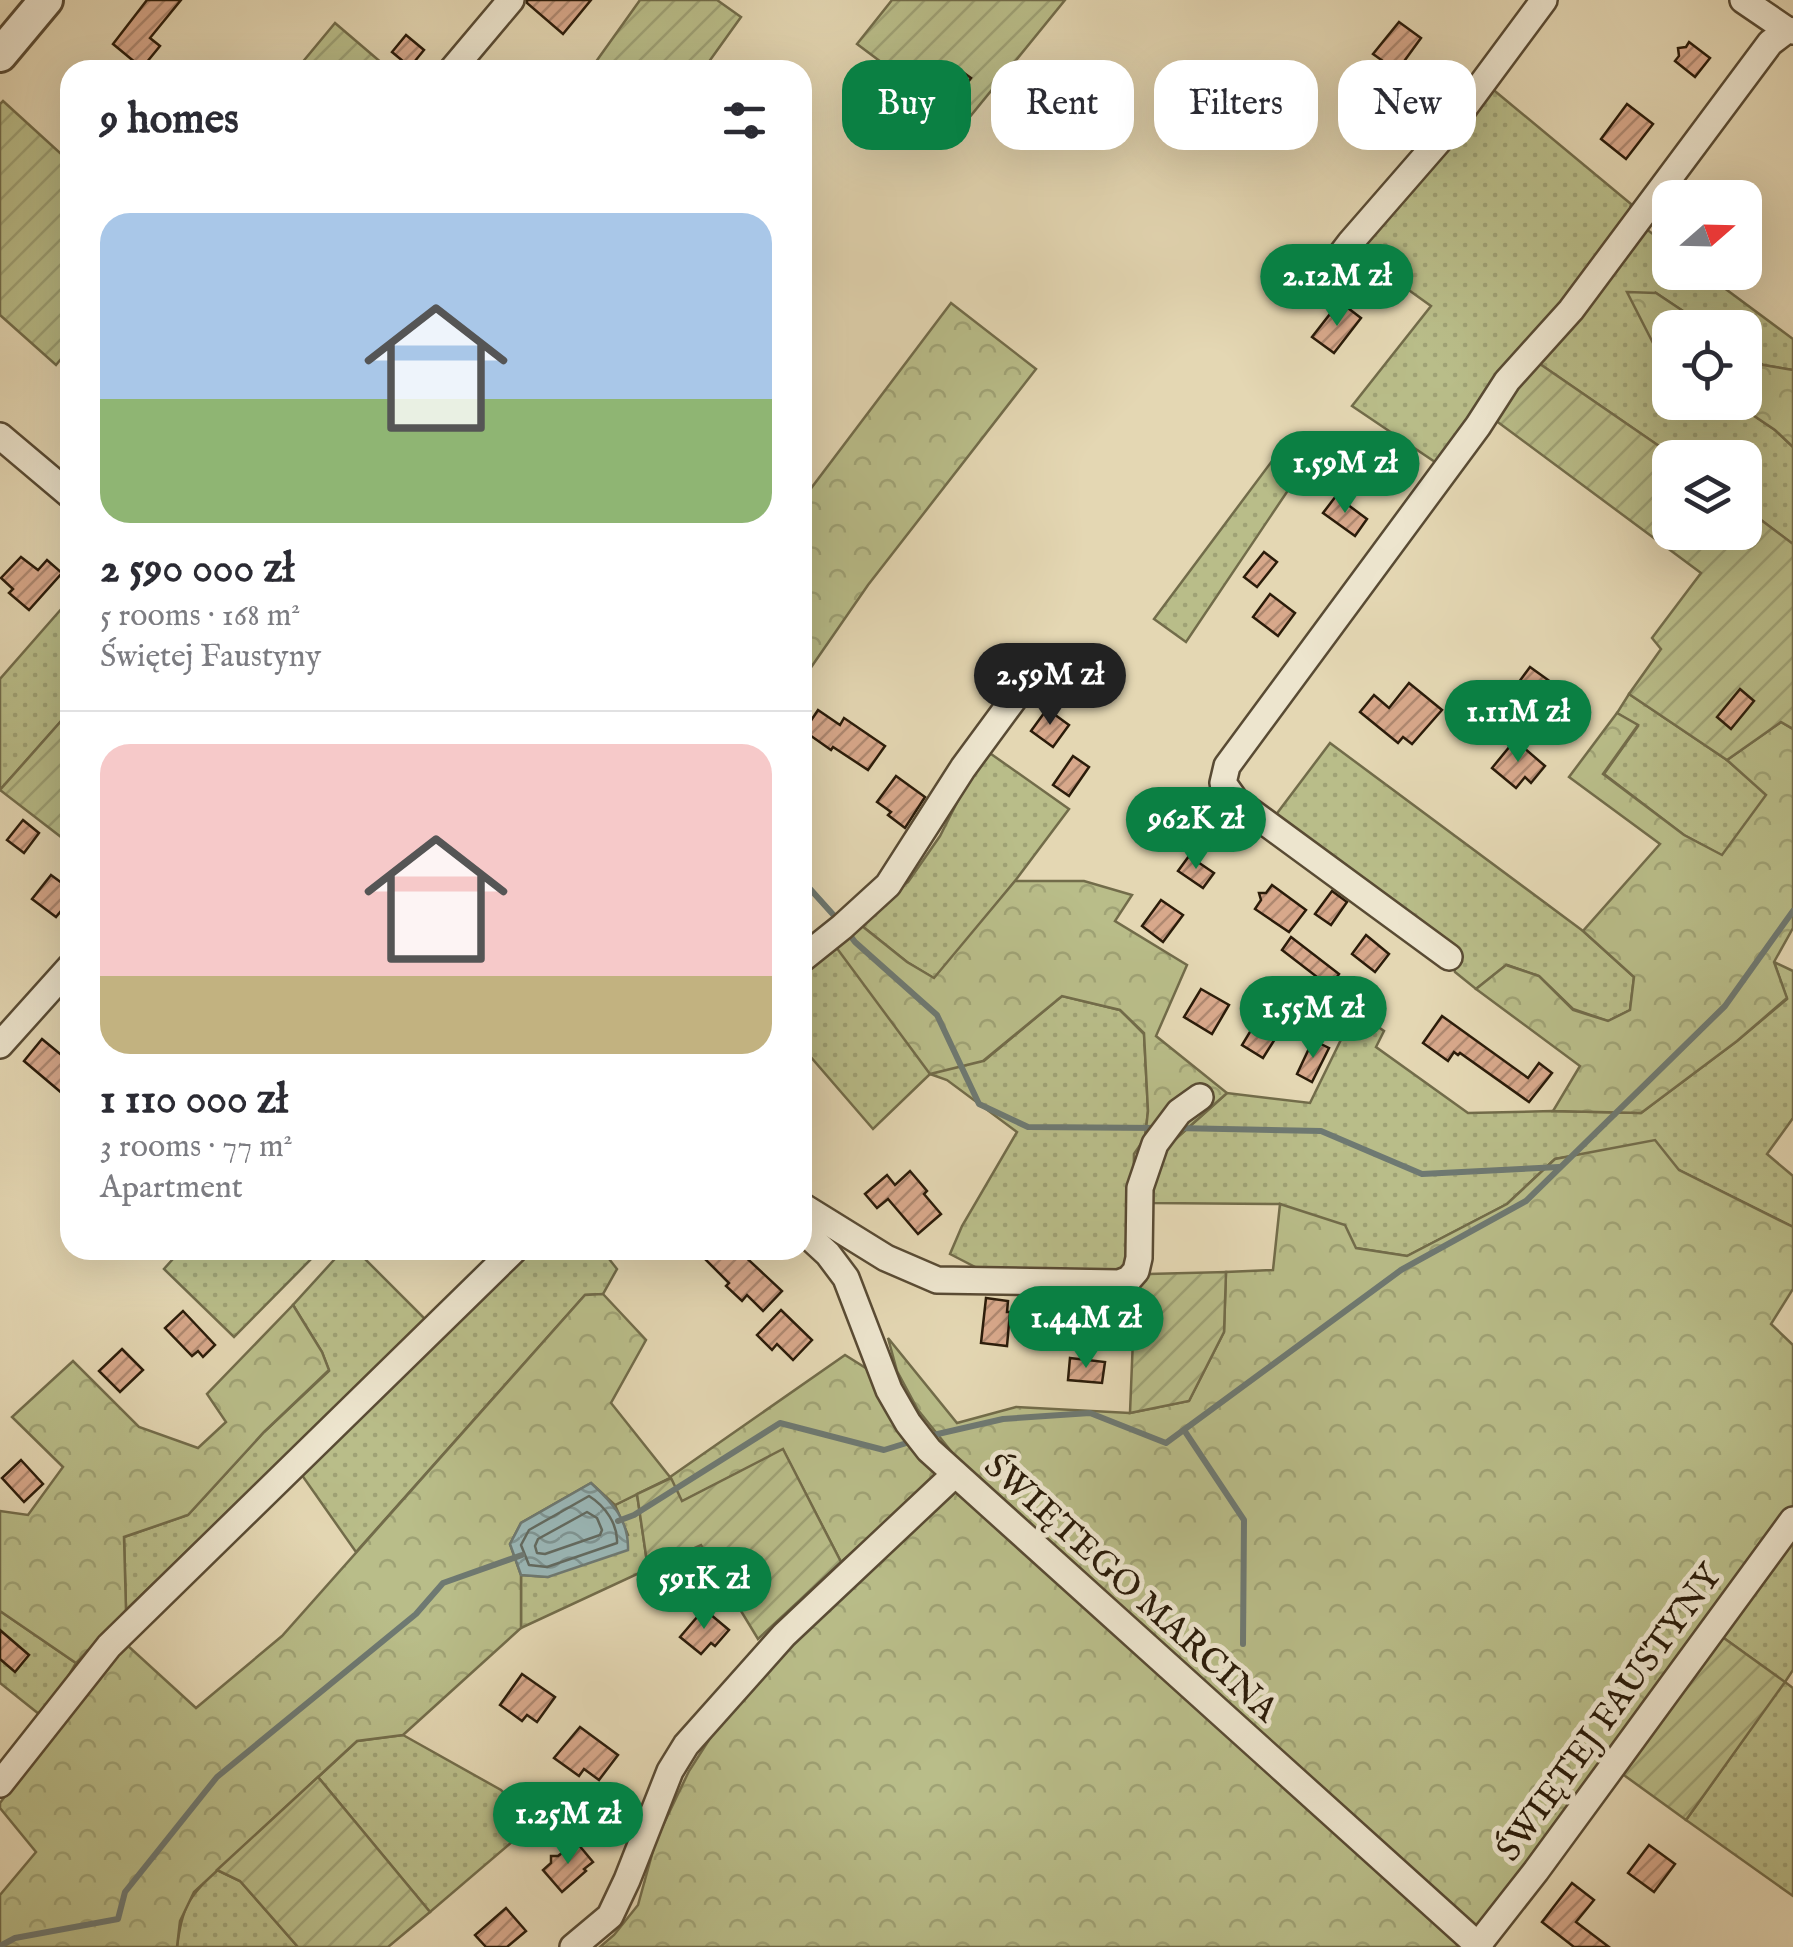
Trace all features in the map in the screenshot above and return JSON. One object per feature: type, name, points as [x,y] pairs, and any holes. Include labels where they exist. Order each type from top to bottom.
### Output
[{"type":"street","points":[[0,55],[46,0]]},
{"type":"street","points":[[460,60],[511,0]]},
{"type":"street","points":[[1318,285],[1444,135],[1544,0]]},
{"type":"street","points":[[1449,957],[1235,800],[1222,783],[1224,774],[1507,381],[1571,310],[1770,43],[1790,31],[1743,0]]},
{"type":"street","points":[[0,436],[60,487]]},
{"type":"street","points":[[812,952],[888,886],[963,768],[1016,696]]},
{"type":"street","points":[[0,1045],[60,978]]},
{"type":"street","points":[[812,1212],[886,1258],[937,1280],[1119,1283],[1136,1271],[1140,1188],[1155,1144],[1179,1112],[1200,1097]]},
{"type":"street","name":"ŚWIĘTEGO MARCINA","points":[[812,1239],[846,1278],[889,1390],[929,1450],[1479,1946]]},
{"type":"street","points":[[0,1784],[109,1646],[504,1260]]},
{"type":"street","points":[[573,1947],[610,1916],[670,1771],[686,1744],[784,1635],[955,1474]]},
{"type":"street","name":"ŚWIĘTEJ FAUSTYNY","points":[[1479,1946],[1793,1520]]},
{"type":"green space","points":[[640,0],[717,0],[741,17],[710,60],[597,60]]},
{"type":"green space","points":[[892,0],[1065,0],[1016,60],[991,60],[991,91],[971,115],[971,60],[878,60],[857,44]]},
{"type":"green space","points":[[335,23],[378,60],[304,60]]},
{"type":"green space","points":[[1490,87],[1631,204],[1629,215],[1441,466],[1352,406],[1431,306],[1357,253],[1440,150],[1476,150],[1476,104]]},
{"type":"green space","points":[[3,101],[60,153],[60,360],[56,365],[0,315]]},
{"type":"green space","points":[[1641,225],[1652,233],[1652,290],[1727,290],[1754,310],[1682,310],[1656,293],[1655,310],[1652,310],[1652,420],[1760,420],[1775,430],[1793,447],[1793,544],[1762,521],[1762,440],[1652,441],[1537,362]]},
{"type":"green space","points":[[1627,292],[1656,293],[1682,310],[1652,310],[1652,341]]},
{"type":"green space","points":[[951,303],[1036,369],[868,585],[812,666],[812,487]]},
{"type":"green space","points":[[1762,316],[1793,339],[1793,370],[1763,365]]},
{"type":"green space","points":[[1537,362],[1652,441],[1652,537],[1495,420]]},
{"type":"green space","points":[[1762,364],[1793,370],[1793,447],[1760,420]]},
{"type":"green space","points":[[1278,453],[1301,471],[1186,642],[1154,619]]},
{"type":"green space","points":[[1762,521],[1793,544],[1793,729],[1781,722],[1727,760],[1629,694],[1661,649],[1652,638],[1701,573],[1670,550],[1762,550]]},
{"type":"green space","points":[[60,610],[60,722],[0,790],[0,679]]},
{"type":"green space","points":[[1629,694],[1727,760],[1767,795],[1723,856],[1684,835],[1604,774],[1638,726],[1617,713]]},
{"type":"green space","points":[[1617,713],[1638,725],[1603,774],[1684,835],[1722,855],[1766,795],[1727,760],[1781,722],[1793,729],[1793,928],[1774,962],[1787,998],[1641,1113],[1553,1111],[1580,1066],[1476,989],[1506,965],[1539,976],[1573,1010],[1608,1021],[1630,1010],[1634,977],[1583,931],[1660,844],[1569,777]]},
{"type":"green space","points":[[60,722],[60,836],[0,790]]},
{"type":"green space","points":[[1330,743],[1583,931],[1634,977],[1630,1010],[1608,1021],[1573,1009],[1539,976],[1507,965],[1476,989],[1455,972],[1449,943],[1272,820]]},
{"type":"green space","points":[[984,749],[1069,809],[935,979],[857,922],[908,882],[940,836]]},
{"type":"green space","points":[[1015,881],[1084,881],[1132,895],[1115,921],[1187,965],[1156,1036],[1227,1093],[1170,1144],[1145,1138],[1148,1111],[1144,1033],[1120,1010],[1062,996],[983,1061],[930,1074],[833,943],[857,922],[934,978]]},
{"type":"green space","points":[[833,943],[984,1061],[1062,996],[1120,1010],[1144,1034],[1148,1111],[1145,1138],[1134,1154],[1132,1258],[1123,1270],[983,1271],[950,1254],[1017,1132],[947,1080],[930,1074],[873,1129],[812,1058],[812,962]]},
{"type":"green space","points":[[1774,962],[1793,971],[1793,1118],[1767,1154],[1793,1176],[1793,1227],[1679,1170],[1593,1153],[1555,1159],[1507,1204],[1407,1256],[1355,1248],[1280,1204],[1151,1203],[1155,1166],[1170,1144],[1227,1093],[1310,1103],[1355,1011],[1384,1031],[1376,1047],[1468,1113],[1641,1113],[1787,999]]},
{"type":"green space","points":[[1655,1140],[1679,1170],[1793,1227],[1793,1289],[1771,1324],[1793,1345],[1793,1519],[1488,1947],[600,1947],[638,1905],[656,1840],[689,1771],[723,1718],[794,1641],[970,1475],[918,1410],[897,1371],[888,1338],[957,1423],[1016,1407],[1130,1413],[1189,1401],[1224,1332],[1226,1272],[1273,1270],[1280,1204],[1345,1225],[1356,1248],[1407,1256],[1507,1204],[1555,1159]]},
{"type":"green space","points":[[172,1260],[310,1260],[234,1337],[164,1269]]},
{"type":"green space","points":[[334,1260],[366,1260],[430,1324],[126,1610],[124,1537],[188,1515],[264,1432],[329,1371],[293,1305]]},
{"type":"green space","points":[[519,1260],[610,1260],[617,1269],[603,1294],[585,1295],[356,1552],[299,1471]]},
{"type":"green space","points":[[1226,1272],[1224,1332],[1189,1401],[1130,1413],[1135,1289],[1148,1274]]},
{"type":"green space","points":[[603,1294],[646,1340],[611,1403],[670,1477],[845,1355],[872,1372],[937,1472],[910,1502],[841,1562],[783,1450],[681,1502],[670,1478],[615,1505],[591,1483],[521,1523],[510,1544],[521,1575],[521,1628],[403,1735],[357,1741],[318,1777],[194,1892],[180,1921],[177,1947],[0,1947],[0,1895],[36,1852],[0,1803],[126,1644],[196,1708],[282,1636],[585,1295]]},
{"type":"green space","points":[[293,1305],[329,1370],[264,1432],[188,1515],[124,1537],[126,1610],[76,1663],[0,1611],[0,1511],[28,1515],[63,1467],[12,1417],[73,1361],[139,1427],[198,1448],[226,1422],[207,1394]]},
{"type":"green space","points":[[783,1449],[841,1562],[758,1639],[701,1545],[648,1569],[637,1494],[671,1478],[682,1501]]},
{"type":"green space","points":[[637,1494],[648,1569],[521,1628],[521,1575],[548,1577],[628,1535],[615,1505]]},
{"type":"green space","points":[[1793,1539],[1793,1670],[1785,1682],[1793,1688],[1793,1896],[1686,1820],[1784,1682],[1721,1636]]},
{"type":"green space","points":[[0,1611],[76,1663],[44,1718],[0,1683]]},
{"type":"green space","points":[[1721,1636],[1785,1682],[1686,1820],[1621,1773]]},
{"type":"green space","points":[[403,1735],[501,1790],[533,1824],[430,1912],[318,1777],[357,1741]]},
{"type":"green space","points":[[318,1777],[430,1912],[388,1947],[298,1947],[240,1881],[217,1870]]},
{"type":"green space","points":[[217,1870],[240,1881],[298,1947],[177,1947],[188,1904]]},
{"type":"water","points":[[591,1483],[618,1512],[626,1530],[628,1550],[548,1577],[521,1575],[510,1544],[521,1523]]},
{"type":"building","points":[[147,0],[181,0],[150,38],[160,46],[149,60],[132,60],[113,44]]},
{"type":"building","points":[[527,0],[591,0],[563,34]]},
{"type":"building","points":[[1399,22],[1421,38],[1405,60],[1381,60],[1373,54]]},
{"type":"building","points":[[406,35],[424,50],[416,60],[402,60],[392,52]]},
{"type":"building","points":[[1689,42],[1710,58],[1695,77],[1675,61],[1678,48]]},
{"type":"building","points":[[1627,104],[1653,124],[1626,159],[1601,139]]},
{"type":"building","points":[[1344,305],[1361,318],[1334,353],[1312,337],[1330,314],[1334,318]]},
{"type":"building","points":[[1336,496],[1367,519],[1355,536],[1323,513]]},
{"type":"building","points":[[1264,552],[1277,562],[1257,587],[1244,577]]},
{"type":"building","points":[[21,557],[38,570],[47,560],[60,571],[29,610],[9,593],[13,589],[1,578]]},
{"type":"building","points":[[1270,594],[1295,613],[1278,636],[1253,617]]},
{"type":"building","points":[[1530,667],[1562,690],[1548,709],[1540,704],[1536,709],[1520,697],[1524,692],[1516,686]]},
{"type":"building","points":[[1409,683],[1442,710],[1412,744],[1403,737],[1398,743],[1360,712],[1374,695],[1389,708]]},
{"type":"building","points":[[1740,689],[1754,701],[1731,729],[1717,717]]},
{"type":"building","points":[[1047,709],[1069,725],[1053,747],[1031,731]]},
{"type":"building","points":[[818,710],[840,725],[844,718],[885,746],[868,770],[812,737],[812,719]]},
{"type":"building","points":[[1515,740],[1545,766],[1531,783],[1525,777],[1516,788],[1492,768]]},
{"type":"building","points":[[1073,756],[1089,767],[1069,796],[1053,785]]},
{"type":"building","points":[[896,776],[925,797],[905,828],[877,802]]},
{"type":"building","points":[[23,820],[39,833],[24,853],[7,840]]},
{"type":"building","points":[[1189,856],[1214,873],[1203,888],[1178,871]]},
{"type":"building","points":[[51,875],[60,882],[60,912],[56,917],[32,899]]},
{"type":"building","points":[[1272,885],[1306,910],[1289,932],[1255,909],[1261,900],[1259,893],[1266,893]]},
{"type":"building","points":[[1332,891],[1347,902],[1331,925],[1315,914]]},
{"type":"building","points":[[1161,900],[1183,915],[1163,942],[1142,926]]},
{"type":"building","points":[[1366,935],[1389,954],[1375,972],[1352,954]]},
{"type":"building","points":[[1291,937],[1339,974],[1330,987],[1282,950]]},
{"type":"building","points":[[1201,989],[1229,1005],[1212,1034],[1184,1017]]},
{"type":"building","points":[[1442,1016],[1528,1078],[1539,1063],[1552,1073],[1529,1102],[1460,1053],[1454,1052],[1448,1061],[1423,1043]]},
{"type":"building","points":[[1259,1017],[1280,1031],[1263,1058],[1242,1045]]},
{"type":"building","points":[[42,1039],[60,1054],[60,1092],[24,1061]]},
{"type":"building","points":[[1313,1040],[1329,1048],[1312,1082],[1297,1074]]},
{"type":"building","points":[[910,1171],[941,1214],[918,1234],[888,1199],[877,1208],[865,1194],[887,1175],[895,1185]]},
{"type":"building","points":[[706,1260],[749,1260],[782,1291],[763,1311],[747,1295],[742,1301],[726,1286],[729,1283]]},
{"type":"building","points":[[986,1298],[1008,1301],[1007,1346],[981,1343]]},
{"type":"building","points":[[1041,1303],[1079,1303],[1079,1326],[1071,1326],[1071,1336],[1041,1336]]},
{"type":"building","points":[[781,1310],[812,1340],[793,1360],[777,1344],[772,1350],[757,1335]]},
{"type":"building","points":[[183,1311],[215,1345],[203,1357],[198,1351],[192,1356],[165,1328]]},
{"type":"building","points":[[122,1349],[143,1370],[120,1392],[99,1371]]},
{"type":"building","points":[[1070,1358],[1105,1362],[1102,1383],[1068,1380]]},
{"type":"building","points":[[21,1460],[43,1484],[24,1502],[2,1478]]},
{"type":"building","points":[[704,1609],[729,1630],[715,1646],[711,1643],[701,1654],[680,1637]]},
{"type":"building","points":[[0,1630],[29,1655],[15,1672],[0,1659]]},
{"type":"building","points":[[522,1674],[555,1697],[537,1722],[527,1715],[522,1721],[500,1705]]},
{"type":"building","points":[[580,1727],[618,1755],[599,1780],[584,1769],[579,1776],[554,1758]]},
{"type":"building","points":[[578,1844],[593,1862],[562,1892],[543,1870],[551,1863],[551,1856]]},
{"type":"building","points":[[1649,1845],[1675,1864],[1654,1892],[1628,1873]]},
{"type":"building","points":[[1572,1883],[1594,1900],[1576,1922],[1609,1947],[1574,1947],[1542,1922]]},
{"type":"building","points":[[506,1908],[526,1931],[507,1947],[486,1947],[475,1935]]},
{"type":"waterway","points":[[812,891],[838,920]]},
{"type":"waterway","points":[[929,1436],[1003,1419],[1090,1413],[1166,1443],[1401,1270],[1526,1201],[1725,1006],[1793,911]]},
{"type":"waterway","points":[[846,930],[937,1015],[979,1104],[1028,1127],[1159,1128]]},
{"type":"waterway","points":[[1176,1128],[1321,1131],[1422,1174],[1559,1167]]},
{"type":"waterway","points":[[618,1521],[634,1515],[780,1423],[884,1450],[913,1441]]},
{"type":"waterway","points":[[1184,1430],[1244,1520],[1243,1644]]},
{"type":"waterway","points":[[0,1946],[15,1938],[118,1919],[125,1892],[217,1777],[416,1614],[443,1583],[522,1555]]}]
